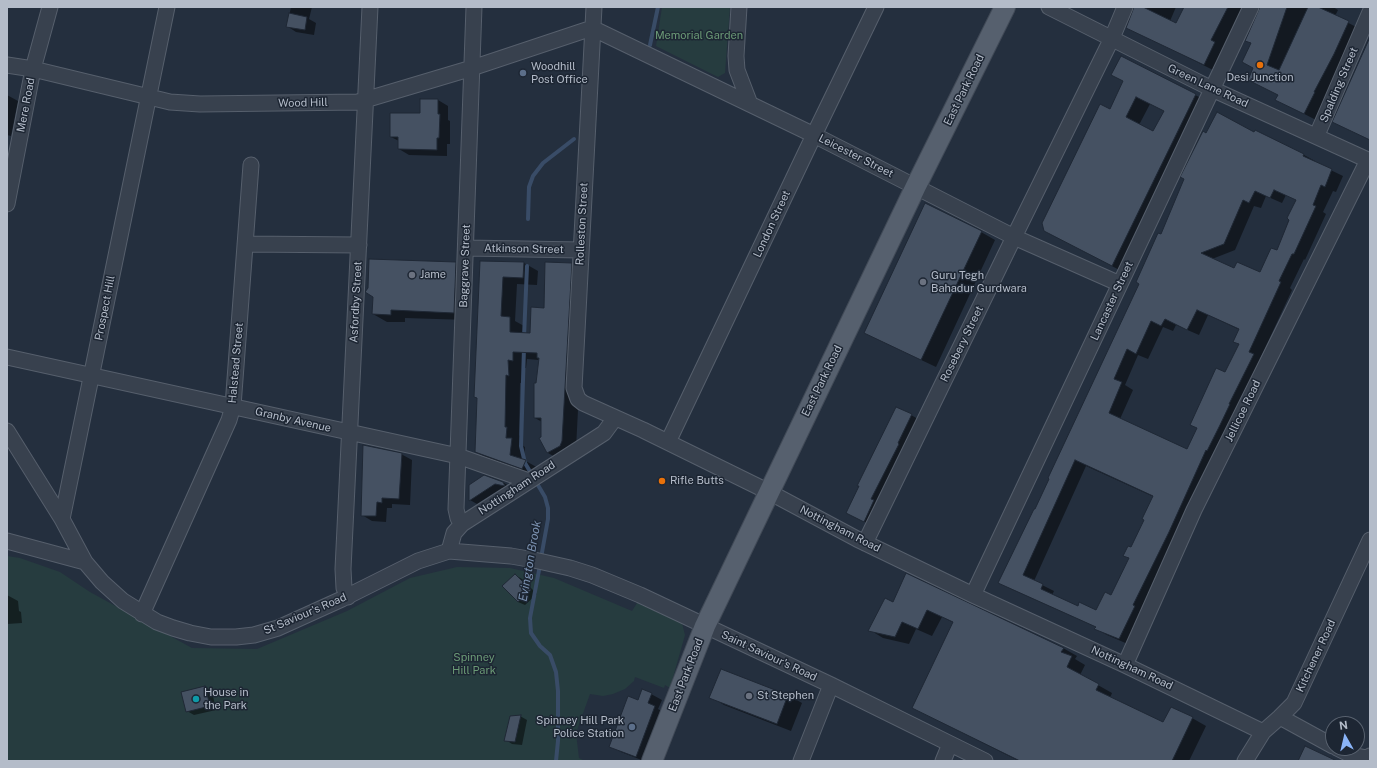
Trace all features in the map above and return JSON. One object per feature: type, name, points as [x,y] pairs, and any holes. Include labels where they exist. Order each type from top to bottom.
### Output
[{"type":"main road","name":"East Park Road","points":[[652,761],[705,626],[916,186],[1005,7]]},
{"type":"street","name":"Mere Road","points":[[7,204],[34,69],[50,7]]},
{"type":"street","name":"Prospect Hill","points":[[62,519],[167,7]]},
{"type":"street","name":"Asfordby Street","points":[[348,597],[344,588],[343,569],[370,7]]},
{"type":"street","name":"Baggrave Street","points":[[462,524],[458,518],[456,509],[474,7]]},
{"type":"street","name":"Rolleston Street","points":[[594,7],[574,388],[575,394],[583,403],[615,418]]},
{"type":"street","points":[[739,7],[736,56],[737,70],[750,104]]},
{"type":"street","name":"London Street","points":[[668,442],[876,7]]},
{"type":"street","name":"Green Lane Road","points":[[1048,7],[1212,89],[1369,160]]},
{"type":"street","name":"Rosebery Street","points":[[866,543],[1112,38],[1125,7]]},
{"type":"street","name":"Lancaster Street","points":[[973,595],[1251,7]]},
{"type":"street","name":"Spalding Street","points":[[1317,136],[1370,12]]},
{"type":"street","name":"Wood Hill","points":[[7,65],[34,69],[170,102],[200,104],[366,101],[592,28]]},
{"type":"street","name":"Leicester Street","points":[[592,28],[814,135],[1014,237],[1120,284]]},
{"type":"street","name":"Jellicoe Road","points":[[1125,665],[1194,510],[1369,160]]},
{"type":"street","name":"Halstead Street","points":[[142,614],[233,406],[251,165]]},
{"type":"street","points":[[245,244],[359,245]]},
{"type":"street","name":"Atkinson Street","points":[[466,248],[581,250]]},
{"type":"street","name":"Granby Avenue","points":[[7,357],[458,456],[534,478]]},
{"type":"street","name":"Nottingham Road","points":[[449,552],[454,532],[462,524],[604,433],[615,418],[668,442],[769,492],[866,543],[973,595],[1125,665],[1263,732]]},
{"type":"street","name":"St Saviour's Road","points":[[7,431],[62,519],[85,562],[102,582],[123,601],[142,614],[173,628],[190,633],[211,637],[236,637],[254,635],[278,628],[348,597],[418,561],[449,552],[511,556],[549,562]]},
{"type":"street","name":"Kitchener Road","points":[[1245,761],[1263,732],[1294,703],[1370,540]]},
{"type":"street","points":[[7,541],[85,562]]},
{"type":"street","name":"Saint Saviour's Road","points":[[549,562],[592,575],[705,626],[831,685],[985,761]]},
{"type":"street","points":[[801,761],[831,685]]},
{"type":"street","points":[[1280,717],[1325,742]]},
{"type":"street","points":[[943,761],[950,744]]},
{"type":"street","points":[[1351,756],[1367,758],[1370,756]]},
{"type":"green space","name":"Memorial Garden","points":[[662,7],[730,7],[725,73],[718,77],[656,46]]},
{"type":"green space","name":"Spinney Hill Park","points":[[7,556],[20,558],[60,572],[90,592],[192,648],[257,649],[347,611],[410,578],[457,567],[510,568],[554,578],[632,611],[637,603],[682,623],[685,635],[670,688],[665,685],[664,688],[635,677],[634,681],[625,689],[613,694],[603,696],[590,694],[576,733],[579,758],[585,761],[7,761]]},
{"type":"building","points":[[1134,7],[1143,7],[1176,23],[1184,7],[1228,7],[1211,40],[1215,42],[1204,65],[1126,28]]},
{"type":"building","points":[[1260,7],[1287,7],[1267,65],[1279,70],[1308,7],[1318,7],[1349,21],[1304,114],[1275,100],[1278,95],[1248,80],[1253,68],[1242,62],[1251,43],[1245,41]]},
{"type":"building","points":[[289,13],[307,17],[305,30],[286,27]]},
{"type":"building","points":[[1370,37],[1370,140],[1332,122]]},
{"type":"building","points":[[1121,56],[1196,94],[1112,266],[1044,231],[1042,223],[1100,104],[1110,109],[1123,81],[1111,75]],"holes":[[[1136,97],[1164,111],[1153,131],[1126,117]]]},
{"type":"building","points":[[420,99],[438,99],[438,114],[440,114],[437,150],[398,149],[398,137],[390,137],[390,113],[420,113]]},
{"type":"building","points":[[1217,112],[1254,132],[1255,130],[1304,154],[1303,156],[1332,169],[1325,187],[1321,185],[1313,205],[1316,206],[1294,254],[1292,254],[1279,281],[1281,282],[1249,352],[1254,354],[1207,451],[1206,450],[1169,532],[1133,605],[1135,606],[1119,639],[1094,629],[1096,627],[998,583],[1035,509],[1049,479],[1048,478],[1139,284],[1136,282],[1158,233],[1161,234],[1184,179],[1180,177],[1203,131],[1206,133]],"holes":[[[1274,190],[1296,200],[1287,218],[1289,220],[1277,250],[1271,248],[1260,272],[1237,262],[1234,268],[1201,253],[1224,244],[1243,200],[1249,203],[1255,191],[1270,198]],[[1197,310],[1239,329],[1233,342],[1239,344],[1225,372],[1216,368],[1190,425],[1197,428],[1187,449],[1109,413],[1122,382],[1114,379],[1127,349],[1136,354],[1151,321],[1161,326],[1165,319],[1187,330]],[[1075,460],[1153,496],[1142,519],[1144,520],[1131,547],[1128,546],[1123,556],[1129,558],[1111,595],[1105,592],[1096,610],[1079,602],[1078,606],[1041,589],[1043,584],[1023,575]]]},
{"type":"building","name":"Guru Tegh Bahadur Gurdwara","points":[[925,203],[982,231],[921,360],[864,333]]},
{"type":"building","name":"Jame","points":[[369,259],[456,262],[454,313],[391,310],[391,315],[372,314],[373,297],[365,292],[368,288]]},
{"type":"building","points":[[480,261],[524,262],[523,278],[503,277],[501,316],[510,317],[510,332],[530,333],[531,307],[544,308],[545,262],[572,263],[562,441],[560,446],[547,453],[539,438],[541,437],[541,418],[534,418],[534,383],[536,383],[539,358],[537,358],[537,353],[513,352],[513,361],[508,360],[509,376],[506,375],[506,438],[512,438],[510,455],[526,460],[522,469],[475,452],[477,398],[474,397]]},
{"type":"building","points":[[896,407],[912,414],[898,443],[899,444],[871,499],[874,500],[864,522],[846,513],[859,486],[857,486]]},
{"type":"building","points":[[363,445],[402,453],[399,499],[382,498],[382,503],[377,502],[376,516],[361,516]]},
{"type":"building","points":[[484,475],[503,482],[505,486],[495,484],[469,501],[469,485]]},
{"type":"building","points":[[906,573],[1064,648],[1061,652],[1072,656],[1067,667],[1099,684],[1096,690],[1163,722],[1171,707],[1193,717],[1172,761],[1020,761],[912,708],[953,622],[927,610],[918,629],[902,622],[895,637],[868,631],[885,598],[893,602]]},
{"type":"building","points":[[515,574],[531,590],[518,602],[502,586]]},
{"type":"building","name":"St Stephen","points":[[721,669],[788,695],[777,724],[709,698]]},
{"type":"building","name":"House in the Park","points":[[205,686],[210,706],[186,712],[181,692]]},
{"type":"building","name":"Spinney Hill Park Police Station","points":[[642,689],[652,693],[648,703],[655,706],[636,757],[609,747],[628,696],[638,700]]},
{"type":"building","points":[[521,715],[515,742],[504,741],[510,716]]},
{"type":"building","points":[[1305,746],[1337,761],[1298,761]]},
{"type":"waterway","name":"Evington Brook","points":[[650,45],[658,7]]},
{"type":"waterway","name":"Evington Brook","points":[[528,219],[529,187],[533,176],[543,163],[574,139]]},
{"type":"waterway","name":"Evington Brook","points":[[524,337],[527,266]]},
{"type":"waterway","name":"Evington Brook","points":[[524,348],[521,446],[525,463],[545,497],[548,508],[548,519],[541,558]]},
{"type":"waterway","name":"Evington Brook","points":[[540,565],[530,618],[531,633],[540,646],[550,655],[556,672],[558,691],[558,741],[556,761]]},
{"type":"place","name":"Desi Junction","points":[[1260,65]]},
{"type":"place","name":"Woodhill Post Office","points":[[523,73]]},
{"type":"place","name":"Jame","points":[[412,275]]},
{"type":"place","name":"Guru Tegh Bahadur Gurdwara","points":[[923,282]]},
{"type":"place","name":"Rifle Butts","points":[[662,481]]},
{"type":"place","name":"St Stephen","points":[[749,696]]},
{"type":"place","name":"House in the Park","points":[[196,699]]},
{"type":"place","name":"Spinney Hill Park Police Station","points":[[632,727]]}]
